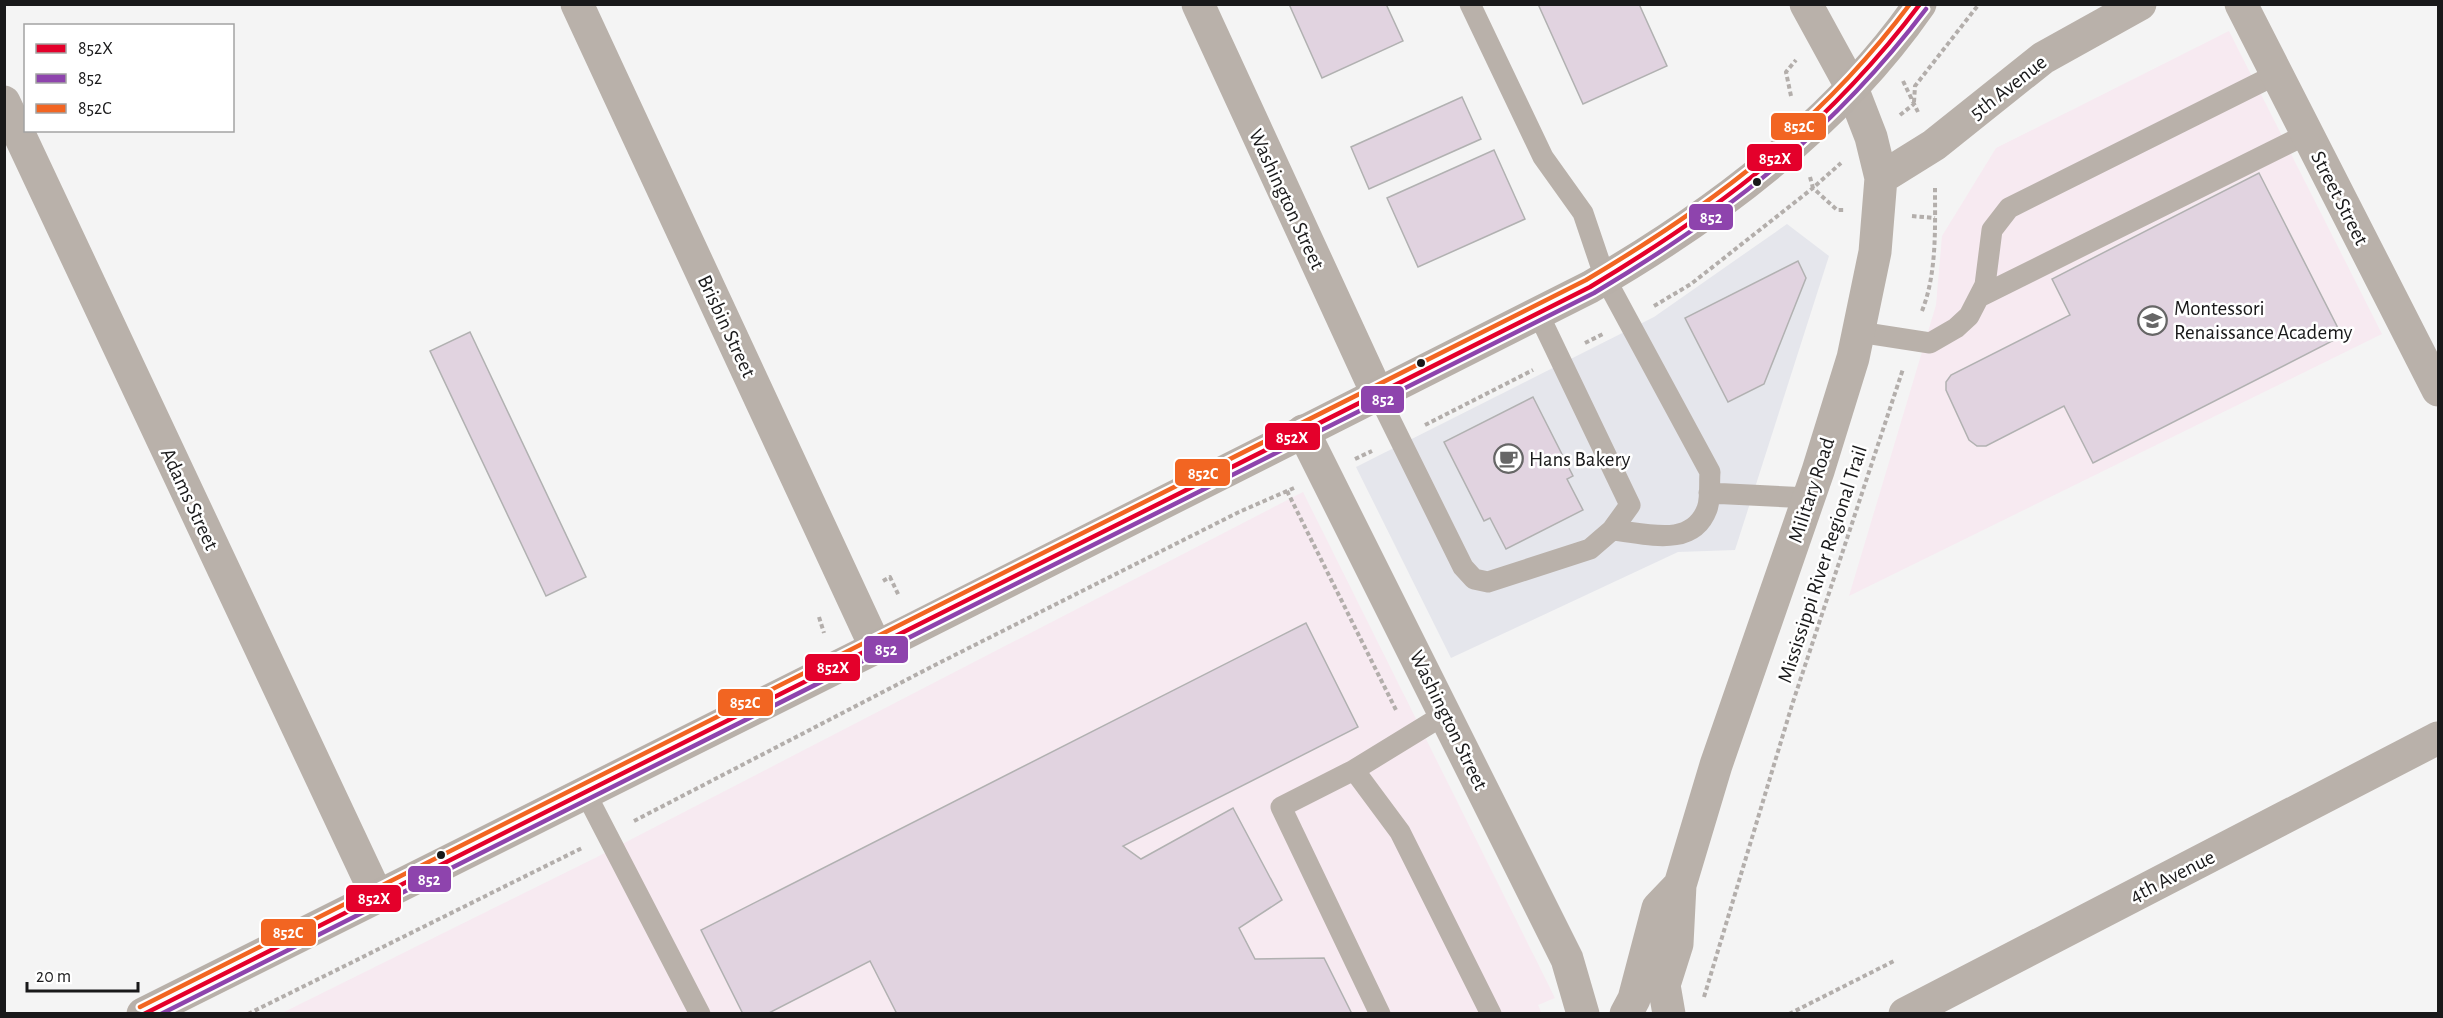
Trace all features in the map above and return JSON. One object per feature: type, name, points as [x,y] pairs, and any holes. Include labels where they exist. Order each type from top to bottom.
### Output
[{"type":"main road","points":[[143,1014],[876,648],[1605,278],[1673,237],[1748,182],[1801,137],[1852,88],[1920,4]]},
{"type":"street","name":"Brisbin Street","points":[[578,4],[876,648]]},
{"type":"street","name":"Washington Street","points":[[1198,4],[1377,393]]},
{"type":"street","name":"Military Road","points":[[1669,1014],[1664,985],[1677,944],[1680,885],[1716,765],[1809,498],[1859,332],[1875,252],[1881,178],[1871,137],[1852,88],[1806,4]]},
{"type":"street","name":"5th Avenue","points":[[1881,178],[1935,144],[2043,58],[2140,4]]},
{"type":"street","name":"Street Street","points":[[2241,4],[2439,390]]},
{"type":"street","name":"Adams Street","points":[[4,102],[377,896]]},
{"type":"street","name":"Washington Street","points":[[1303,431],[1447,713],[1567,959],[1583,1014]]},
{"type":"street","name":"4th Avenue","points":[[1905,1014],[2439,738]]},
{"type":"street","name":"Military Road","points":[[1626,1014],[1634,999],[1658,908],[1680,885]]},
{"type":"lane","points":[[1470,4],[1543,158],[1583,213],[1605,278],[1710,472],[1708,508],[1696,527],[1677,537],[1612,530]]},
{"type":"lane","points":[[1859,332],[1930,343],[1956,328],[1969,316],[1985,285],[1992,230],[2009,208],[2277,74]]},
{"type":"lane","points":[[1979,297],[2307,134]]},
{"type":"lane","points":[[1377,393],[1463,567],[1474,579],[1488,582],[1590,549],[1612,530],[1630,505],[1538,313]]},
{"type":"lane","points":[[1708,493],[1809,498]]},
{"type":"lane","points":[[1380,1014],[1281,807],[1354,770],[1447,713]]},
{"type":"lane","points":[[1354,770],[1400,832],[1491,1014]]},
{"type":"lane","points":[[585,792],[700,1014]]},
{"type":"path","points":[[1914,104],[1915,86],[1979,4]]},
{"type":"path","name":"Mississippi River Regional Trail","points":[[1706,989],[1792,705],[1910,340],[1926,301],[1935,237],[1935,144]]},
{"type":"path","points":[[1813,188],[1837,210]]},
{"type":"path","points":[[248,1014],[609,835],[935,665],[1287,490],[1325,474]]},
{"type":"path","points":[[1287,490],[1410,736]]},
{"type":"path","points":[[1789,1014],[1896,960]]},
{"type":"shaded area","name":"Montessori Renaissance Academy","points":[[2229,31],[2382,334],[1849,596],[1936,305],[1942,236],[1996,148]]},
{"type":"shaded area","points":[[1787,224],[1829,256],[1735,550],[1678,552],[1451,658],[1356,467],[1654,317]]},
{"type":"shaded area","points":[[1303,492],[1555,998],[1538,1005],[1542,1014],[280,1014],[597,857]]},
{"type":"building","points":[[1289,4],[1386,4],[1403,41],[1322,78]]},
{"type":"building","points":[[1538,4],[1639,4],[1667,66],[1583,104]]},
{"type":"building","points":[[1462,97],[1481,139],[1369,189],[1351,147]]},
{"type":"building","points":[[1494,150],[1525,219],[1418,267],[1387,198]]},
{"type":"building","points":[[2259,173],[2342,336],[2093,463],[2064,406],[1986,446],[1977,446],[1969,440],[1946,390],[1946,382],[1951,375],[2070,315],[2052,279]]},
{"type":"building","points":[[1798,261],[1806,278],[1764,384],[1728,402],[1685,318]]},
{"type":"building","points":[[470,332],[586,577],[546,596],[430,351]]},
{"type":"building","name":"Hans Bakery","points":[[1533,397],[1573,476],[1567,479],[1583,510],[1506,549],[1490,518],[1484,521],[1444,442]]},
{"type":"building","points":[[1306,623],[1358,727],[1123,846],[1141,859],[1233,808],[1282,900],[1239,928],[1255,959],[1324,958],[1352,1014],[897,1014],[870,961],[767,1014],[743,1014],[701,930]]},
{"type":"transit line","name":"852C","points":[[140,1007],[1586,280],[1678,222],[1721,191],[1802,124],[1840,87],[1910,4]]},
{"type":"transit line","name":"852X","points":[[144,1014],[1590,287],[1684,227],[1770,162],[1848,89],[1885,49],[1920,4]]},
{"type":"transit line","name":"852","points":[[161,1014],[1594,293],[1689,233],[1775,168],[1853,95],[1926,9]]},
{"type":"place","name":"Montessori Renaissance Academy","points":[[2153,320]]},
{"type":"place","name":"Hans Bakery","points":[[1508,459]]}]
